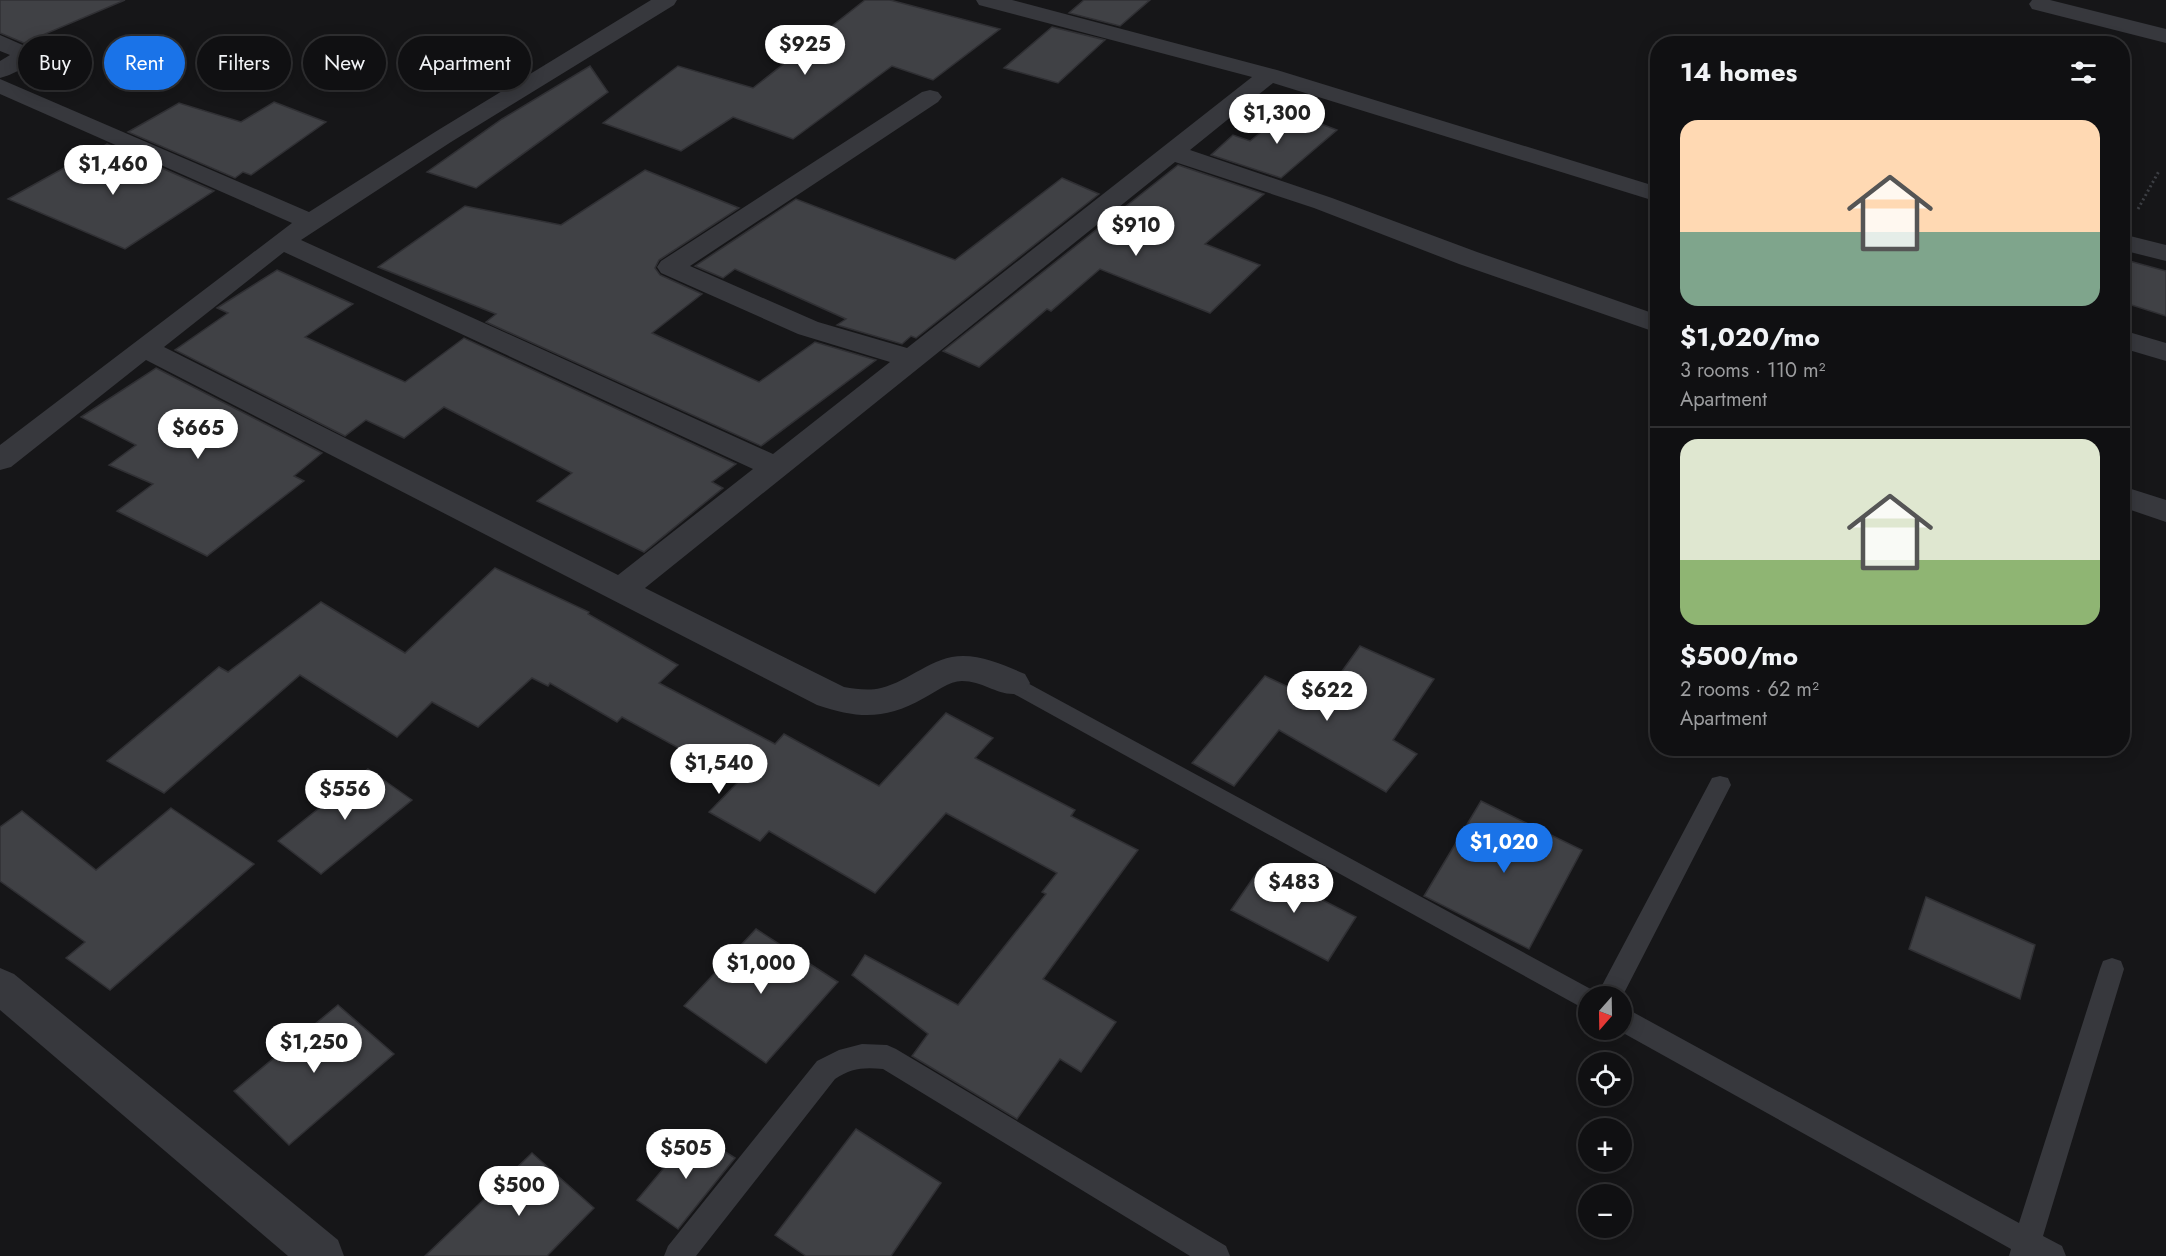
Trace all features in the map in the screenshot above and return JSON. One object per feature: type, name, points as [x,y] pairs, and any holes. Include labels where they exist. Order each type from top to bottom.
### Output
[{"type":"street","points":[[0,460],[282,241],[443,137],[666,0]]},
{"type":"street","points":[[987,0],[1269,75],[1650,193]]},
{"type":"street","points":[[2040,4],[2166,36]]},
{"type":"street","points":[[0,42],[26,55],[0,70]]},
{"type":"street","points":[[621,590],[1269,75]]},
{"type":"street","points":[[0,86],[310,222]]},
{"type":"street","points":[[912,359],[808,328],[670,267],[930,97]]},
{"type":"street","points":[[1172,152],[1246,179],[1323,203],[1468,258],[1650,322]]},
{"type":"street","points":[[282,241],[776,467]]},
{"type":"street","points":[[2130,244],[2166,254]]},
{"type":"street","points":[[2130,341],[2166,352]]},
{"type":"street","points":[[144,348],[829,696],[853,703],[892,700],[952,670],[982,671],[1013,683]]},
{"type":"street","points":[[2130,499],[2166,512]]},
{"type":"street","points":[[0,986],[322,1256]]},
{"type":"lane","points":[[1013,683],[1578,994]]},
{"type":"lane","points":[[1614,986],[1720,786]]},
{"type":"lane","points":[[2025,1249],[2112,969]]},
{"type":"lane","points":[[1632,1025],[2025,1249],[2052,1256]]},
{"type":"lane","points":[[678,1256],[826,1070],[841,1059],[861,1054],[887,1057],[1216,1256]]},
{"type":"path","points":[[2133,218],[2160,171]]},
{"type":"building","points":[[0,0],[125,0],[40,36],[18,36],[18,40],[0,33]]},
{"type":"building","points":[[865,0],[890,0],[1000,29],[933,80],[892,66],[793,139],[733,117],[681,151],[603,123],[678,66],[753,88]]},
{"type":"building","points":[[1084,0],[1150,0],[1120,26],[1069,13]]},
{"type":"building","points":[[1052,27],[1105,40],[1058,83],[1004,68]]},
{"type":"building","points":[[590,66],[608,92],[476,188],[427,172],[502,119]]},
{"type":"building","points":[[274,102],[326,122],[251,175],[243,172],[235,178],[128,132],[179,103],[241,122]]},
{"type":"building","points":[[1287,111],[1337,130],[1281,178],[1211,155],[1233,135],[1250,141]]},
{"type":"building","points":[[107,144],[214,191],[125,249],[8,199]]},
{"type":"building","points":[[1178,165],[1264,194],[1205,244],[1260,265],[1210,313],[1100,269],[1051,311],[1047,309],[979,367],[943,351]]},
{"type":"building","points":[[645,170],[739,208],[659,260],[655,268],[660,275],[702,294],[652,333],[759,382],[815,342],[876,360],[761,446],[486,322],[496,314],[378,267],[465,206],[561,225]]},
{"type":"building","points":[[1062,178],[1099,194],[916,338],[911,336],[902,344],[837,325],[846,319],[735,269],[723,278],[695,266],[796,199],[955,260]]},
{"type":"building","points":[[2130,261],[2166,271],[2166,316],[2130,305]]},
{"type":"building","points":[[277,270],[353,304],[305,337],[405,382],[464,338],[736,464],[712,482],[723,488],[644,552],[537,501],[572,473],[444,407],[404,438],[366,420],[345,436],[175,350],[228,313],[217,308]]},
{"type":"building","points":[[156,368],[322,453],[294,476],[304,481],[207,556],[117,511],[153,484],[109,465],[136,445],[81,417]]},
{"type":"building","points":[[495,568],[589,612],[588,614],[678,665],[659,683],[775,744],[784,734],[879,786],[946,713],[993,738],[975,758],[1075,810],[1071,816],[1138,850],[1043,979],[1116,1022],[1081,1072],[1060,1059],[1017,1119],[912,1056],[928,1034],[852,975],[865,955],[958,1005],[1046,894],[1042,892],[1057,873],[946,813],[875,893],[769,831],[760,841],[709,812],[739,781],[622,717],[617,722],[550,683],[548,686],[532,678],[478,727],[432,702],[397,737],[300,675],[164,793],[107,761],[219,667],[228,672],[321,602],[405,653]]},
{"type":"building","points":[[1360,646],[1434,679],[1393,740],[1417,754],[1386,792],[1279,730],[1234,786],[1192,763],[1265,676],[1320,702]]},
{"type":"building","points":[[368,769],[412,800],[321,874],[278,841]]},
{"type":"building","points":[[1481,801],[1582,850],[1529,949],[1424,896]]},
{"type":"building","points":[[171,808],[254,864],[110,990],[66,958],[85,942],[0,881],[0,827],[22,811],[96,870]]},
{"type":"building","points":[[1260,868],[1356,917],[1328,961],[1231,910]]},
{"type":"building","points":[[1926,897],[2035,945],[2020,999],[1909,949]]},
{"type":"building","points":[[756,929],[838,982],[766,1063],[684,1006]]},
{"type":"building","points":[[338,1005],[394,1054],[289,1145],[234,1091]]},
{"type":"building","points":[[856,1129],[941,1183],[891,1256],[806,1256],[775,1235]]},
{"type":"building","points":[[694,1132],[735,1158],[678,1229],[637,1200]]},
{"type":"building","points":[[532,1153],[594,1208],[547,1256],[425,1256]]}]
